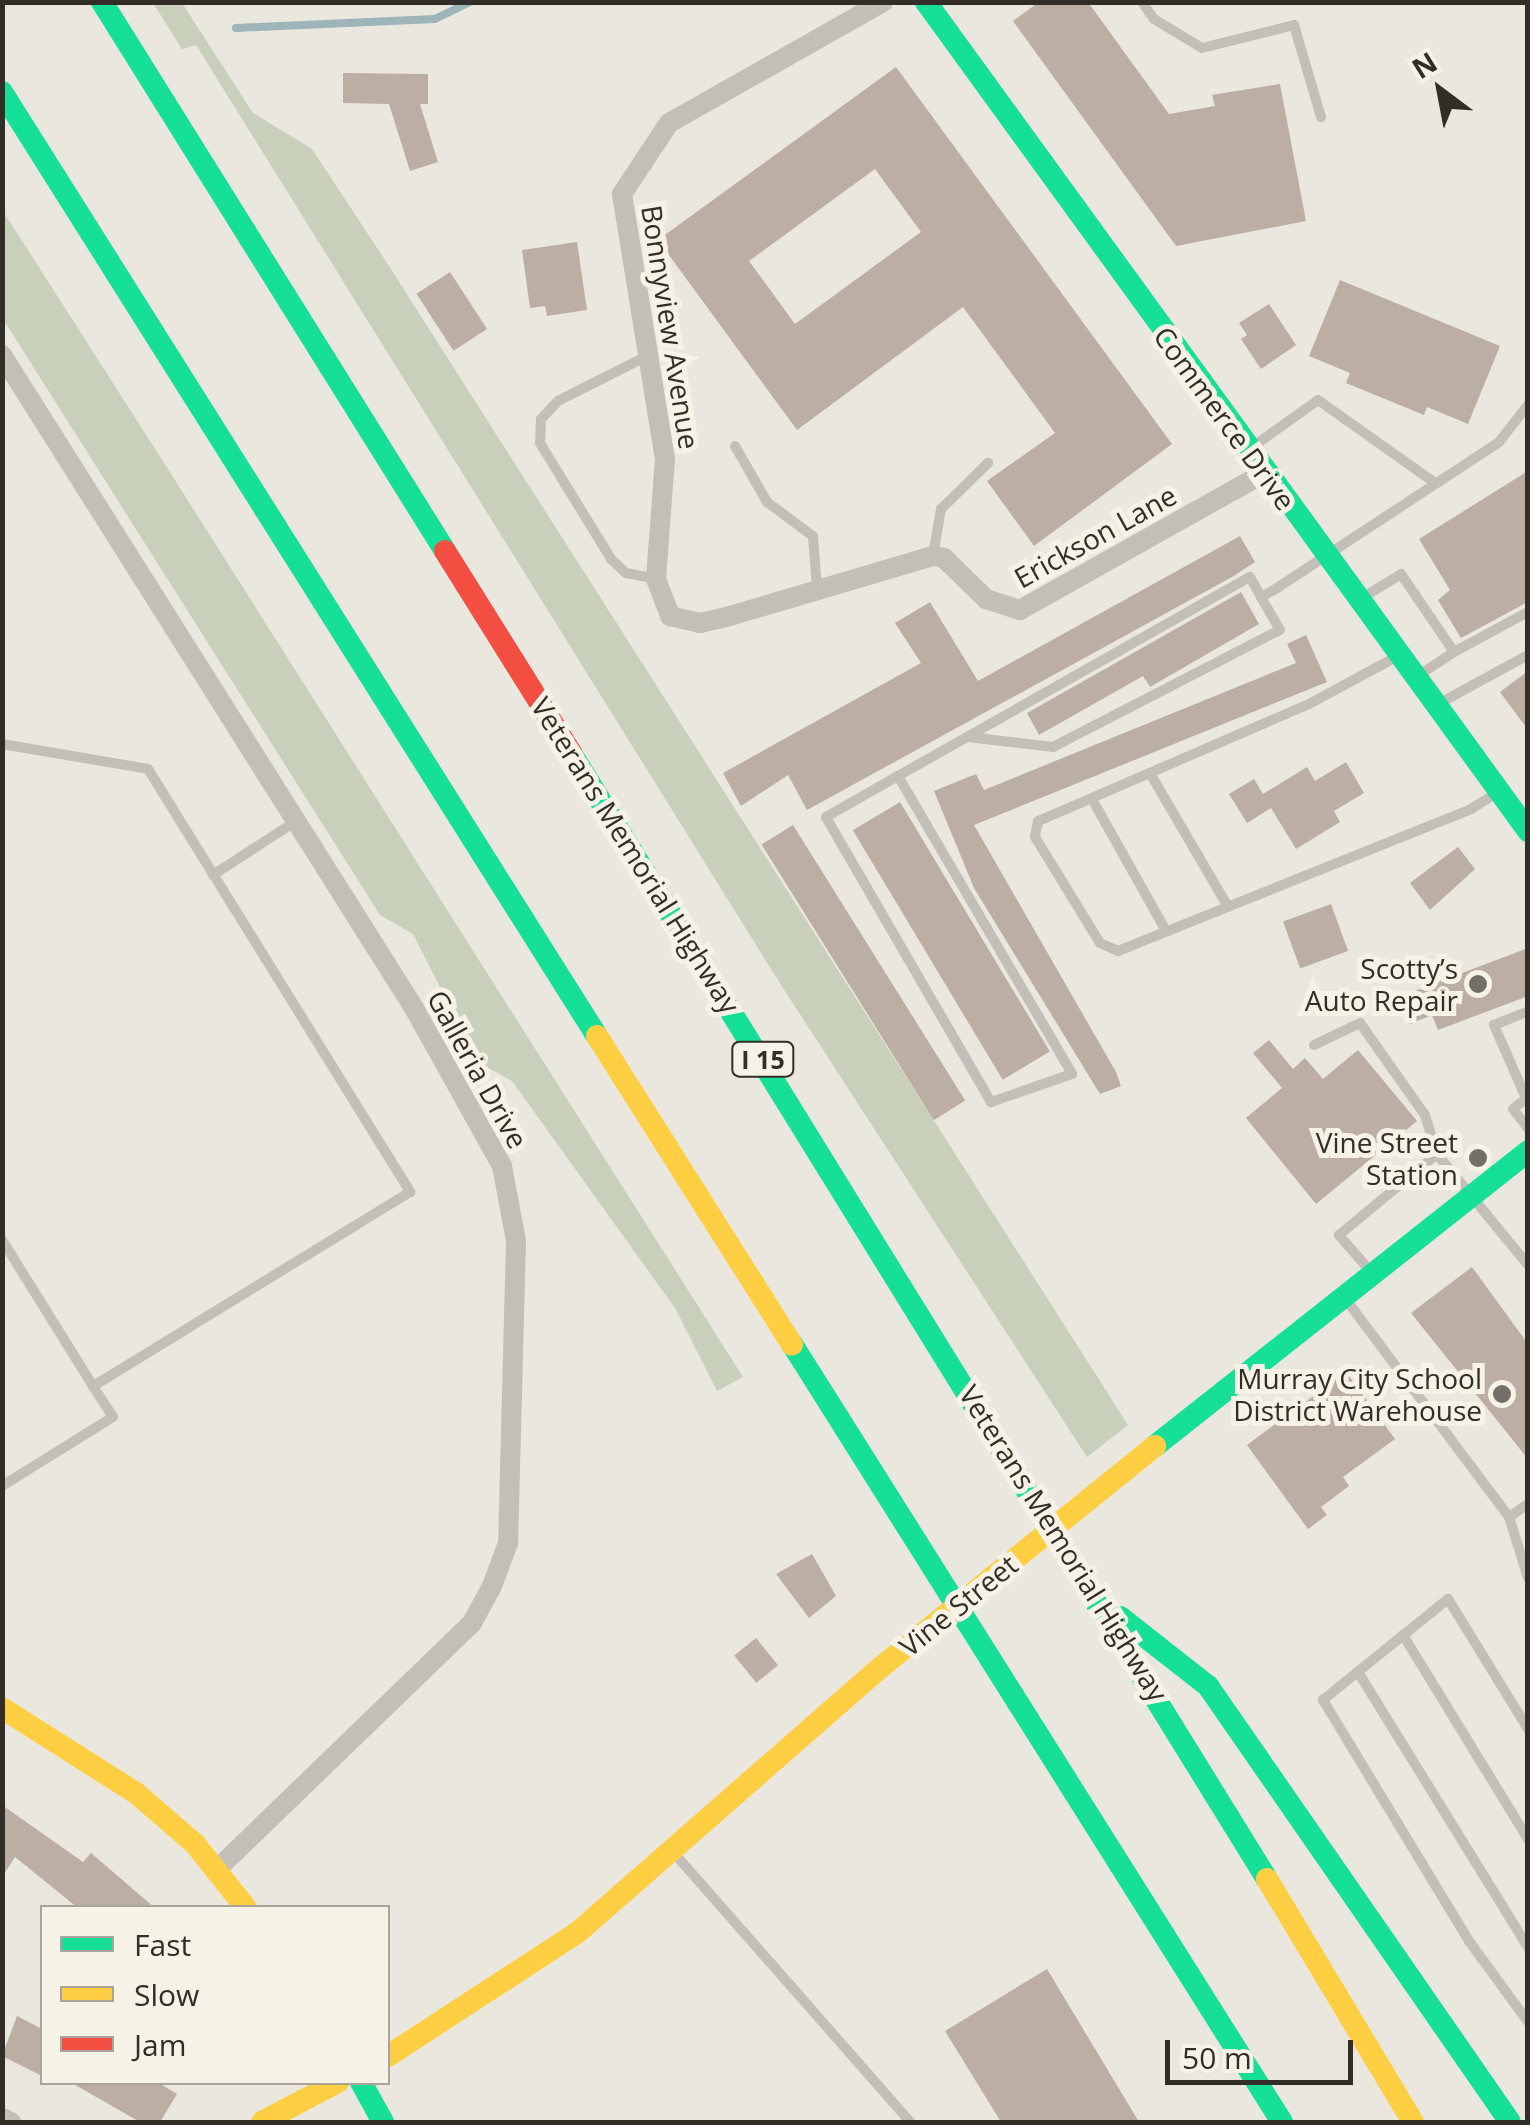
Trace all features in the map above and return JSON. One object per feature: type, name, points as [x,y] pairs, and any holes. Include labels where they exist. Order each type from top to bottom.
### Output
[{"type":"main road","name":"Veterans Memorial Highway","points":[[102,2],[1101,1602],[1413,2122]]},
{"type":"main road","name":"Commerce Drive","points":[[926,2],[1324,556],[1528,830]]},
{"type":"main road","points":[[2,92],[1282,2122]]},
{"type":"main road","name":"Vine Street","points":[[390,2055],[522,1974],[875,1672],[1528,1151]]},
{"type":"main road","points":[[1101,1602],[1208,1686],[1510,2122]]},
{"type":"main road","points":[[2,1708],[136,1793],[216,1869],[244,1905]]},
{"type":"main road","points":[[1252,2074],[1256,2122]]},
{"type":"main road","points":[[262,2122],[332,2085]]},
{"type":"main road","points":[[362,2085],[383,2122]]},
{"type":"street","name":"Bonnyview Avenue","points":[[817,590],[700,622],[670,616],[656,579],[665,459],[645,357],[622,194],[641,156],[669,122],[707,97],[830,38],[883,2]]},
{"type":"street","name":"Galleria Drive","points":[[2,355],[296,822],[502,1166],[516,1240],[508,1544],[472,1623],[216,1869]]},
{"type":"street","name":"Erickson Lane","points":[[933,556],[944,558],[986,599],[1020,610],[1264,473]]},
{"type":"street","points":[[817,590],[933,556]]},
{"type":"street","points":[[2,2118],[11,2122]]},
{"type":"lane","points":[[1142,2],[1154,19],[1202,48],[1294,25],[1321,117]]},
{"type":"lane","points":[[645,357],[558,401],[541,419],[540,443],[611,559],[626,574],[656,579]]},
{"type":"lane","points":[[1248,450],[1318,400],[1434,482]]},
{"type":"lane","points":[[1262,597],[1499,442],[1528,405]]},
{"type":"lane","points":[[735,446],[767,502],[813,536],[817,590]]},
{"type":"lane","points":[[933,556],[940,509],[988,463]]},
{"type":"lane","points":[[1357,601],[1401,574],[1454,652]]},
{"type":"lane","points":[[898,776],[1072,1074],[991,1102],[826,818],[898,776],[1250,577],[1280,630],[1054,747],[968,737]]},
{"type":"lane","points":[[1414,679],[1454,652],[1528,612]]},
{"type":"lane","points":[[1434,706],[1528,655]]},
{"type":"lane","points":[[1397,656],[1151,775],[1038,821],[1035,837],[1100,942],[1118,950],[1471,809],[1498,791]]},
{"type":"lane","points":[[2,744],[148,768],[410,1192],[93,1386]]},
{"type":"lane","points":[[1151,775],[1228,907]]},
{"type":"lane","points":[[1092,799],[1166,931]]},
{"type":"lane","points":[[213,875],[296,822]]},
{"type":"lane","points":[[1528,1011],[1494,1025],[1527,1098],[1514,1109],[1528,1128]]},
{"type":"lane","points":[[1314,1045],[1360,1023],[1425,1115],[1437,1154],[1528,1265]]},
{"type":"lane","points":[[1374,1275],[1339,1236],[1437,1154]]},
{"type":"lane","points":[[2,1240],[113,1417],[2,1486]]},
{"type":"lane","points":[[1345,1298],[1510,1518],[1528,1578]]},
{"type":"lane","points":[[1510,1518],[1528,1504]]},
{"type":"lane","points":[[1525,2014],[1469,1941],[1323,1700],[1448,1599],[1528,1730]]},
{"type":"lane","points":[[1404,1635],[1528,1838]]},
{"type":"lane","points":[[1358,1672],[1528,1947]]},
{"type":"lane","points":[[669,1848],[910,2122]]},
{"type":"green space","points":[[153,3],[182,3],[253,113],[312,149],[387,263],[1128,1425],[1087,1457],[781,985],[196,45],[182,49]]},
{"type":"green space","points":[[3,211],[743,1377],[717,1391],[675,1308],[512,1081],[478,1062],[413,934],[380,915],[3,319]]},
{"type":"building","points":[[1039,2],[1088,2],[1169,114],[1215,106],[1212,95],[1280,84],[1306,221],[1176,246],[1013,21]]},
{"type":"building","points":[[896,67],[1172,444],[1034,546],[987,481],[1055,433],[963,307],[797,430],[658,240]],"holes":[[[875,169],[921,232],[795,324],[749,261]]]},
{"type":"building","points":[[343,73],[428,74],[428,104],[420,104],[438,162],[410,171],[389,104],[343,103]]},
{"type":"building","points":[[577,242],[587,310],[547,316],[545,306],[530,308],[522,250]]},
{"type":"building","points":[[450,272],[487,329],[453,351],[416,294]]},
{"type":"building","points":[[1340,280],[1500,346],[1468,424],[1427,407],[1424,415],[1346,383],[1350,373],[1309,356]]},
{"type":"building","points":[[1269,304],[1296,345],[1261,369],[1241,339],[1247,335],[1239,323]]},
{"type":"building","points":[[1528,471],[1528,602],[1461,638],[1438,600],[1450,590],[1419,539]]},
{"type":"building","points":[[1240,536],[1255,562],[1232,577],[807,810],[788,775],[741,806],[723,773],[921,663],[895,623],[930,602],[978,681]]},
{"type":"building","points":[[1241,592],[1259,624],[1150,687],[1143,676],[1039,735],[1027,713]]},
{"type":"building","points":[[1306,635],[1327,682],[974,825],[1116,1072],[1121,1086],[1100,1094],[974,888],[934,791],[976,774],[984,790],[1296,663],[1287,644]]},
{"type":"building","points":[[1528,671],[1528,730],[1500,692]]},
{"type":"building","points":[[1346,762],[1364,793],[1334,811],[1340,822],[1296,849],[1271,808],[1247,823],[1229,794],[1254,779],[1263,794],[1307,767],[1315,781]]},
{"type":"building","points":[[900,802],[1050,1051],[1003,1080],[853,830]]},
{"type":"building","points":[[793,825],[965,1101],[934,1120],[762,845]]},
{"type":"building","points":[[1458,847],[1475,869],[1430,910],[1410,883]]},
{"type":"building","points":[[1331,904],[1348,951],[1300,968],[1283,921]]},
{"type":"building","points":[[1528,948],[1528,996],[1438,1030],[1432,1015],[1410,1024],[1399,997]]},
{"type":"building","points":[[1269,1040],[1293,1069],[1305,1058],[1323,1079],[1358,1050],[1417,1121],[1316,1204],[1246,1118],[1282,1088],[1253,1053]]},
{"type":"building","name":"Murray City School District Warehouse","points":[[1472,1267],[1528,1344],[1528,1459],[1411,1313]]},
{"type":"building","points":[[1346,1372],[1395,1439],[1343,1477],[1349,1486],[1321,1507],[1327,1515],[1308,1529],[1247,1445]]},
{"type":"building","points":[[812,1554],[836,1596],[809,1618],[776,1574]]},
{"type":"building","points":[[756,1638],[778,1665],[756,1683],[734,1656]]},
{"type":"building","points":[[2,1805],[83,1862],[91,1853],[152,1905],[74,1905],[15,1857],[2,1877]]},
{"type":"building","points":[[1047,1969],[1139,2122],[1001,2122],[945,2031]]},
{"type":"building","points":[[17,2016],[40,2028],[40,2075],[2,2056]]},
{"type":"building","points":[[75,2085],[162,2085],[177,2094],[160,2122],[140,2122]]},
{"type":"waterway","points":[[236,28],[435,19],[470,2]]},
{"type":"traffic: fast","points":[[102,2],[445,551]]},
{"type":"traffic: fast","points":[[926,2],[1528,831]]},
{"type":"traffic: fast","points":[[2,92],[597,1036]]},
{"type":"traffic: fast","points":[[571,753],[1267,1879]]},
{"type":"traffic: fast","points":[[1155,1446],[1528,1151]]},
{"type":"traffic: fast","points":[[792,1344],[1282,2122]]},
{"type":"traffic: fast","points":[[1120,1617],[1208,1686],[1510,2122]]},
{"type":"traffic: fast","points":[[363,2085],[383,2122]]},
{"type":"traffic: slow","points":[[597,1036],[792,1344]]},
{"type":"traffic: slow","points":[[875,1672],[1155,1446]]},
{"type":"traffic: slow","points":[[390,2055],[577,1933],[875,1672]]},
{"type":"traffic: slow","points":[[2,1708],[136,1793],[195,1844],[244,1905]]},
{"type":"traffic: slow","points":[[1267,1879],[1413,2122]]},
{"type":"traffic: slow","points":[[262,2122],[332,2085]]},
{"type":"traffic: jam","points":[[445,551],[571,753]]},
{"type":"place","name":"Scotty’s Auto Repair","points":[[1478,984]]},
{"type":"place","name":"Vine Street Station","points":[[1478,1158]]},
{"type":"place","name":"Murray City School District Warehouse","points":[[1502,1394]]}]
